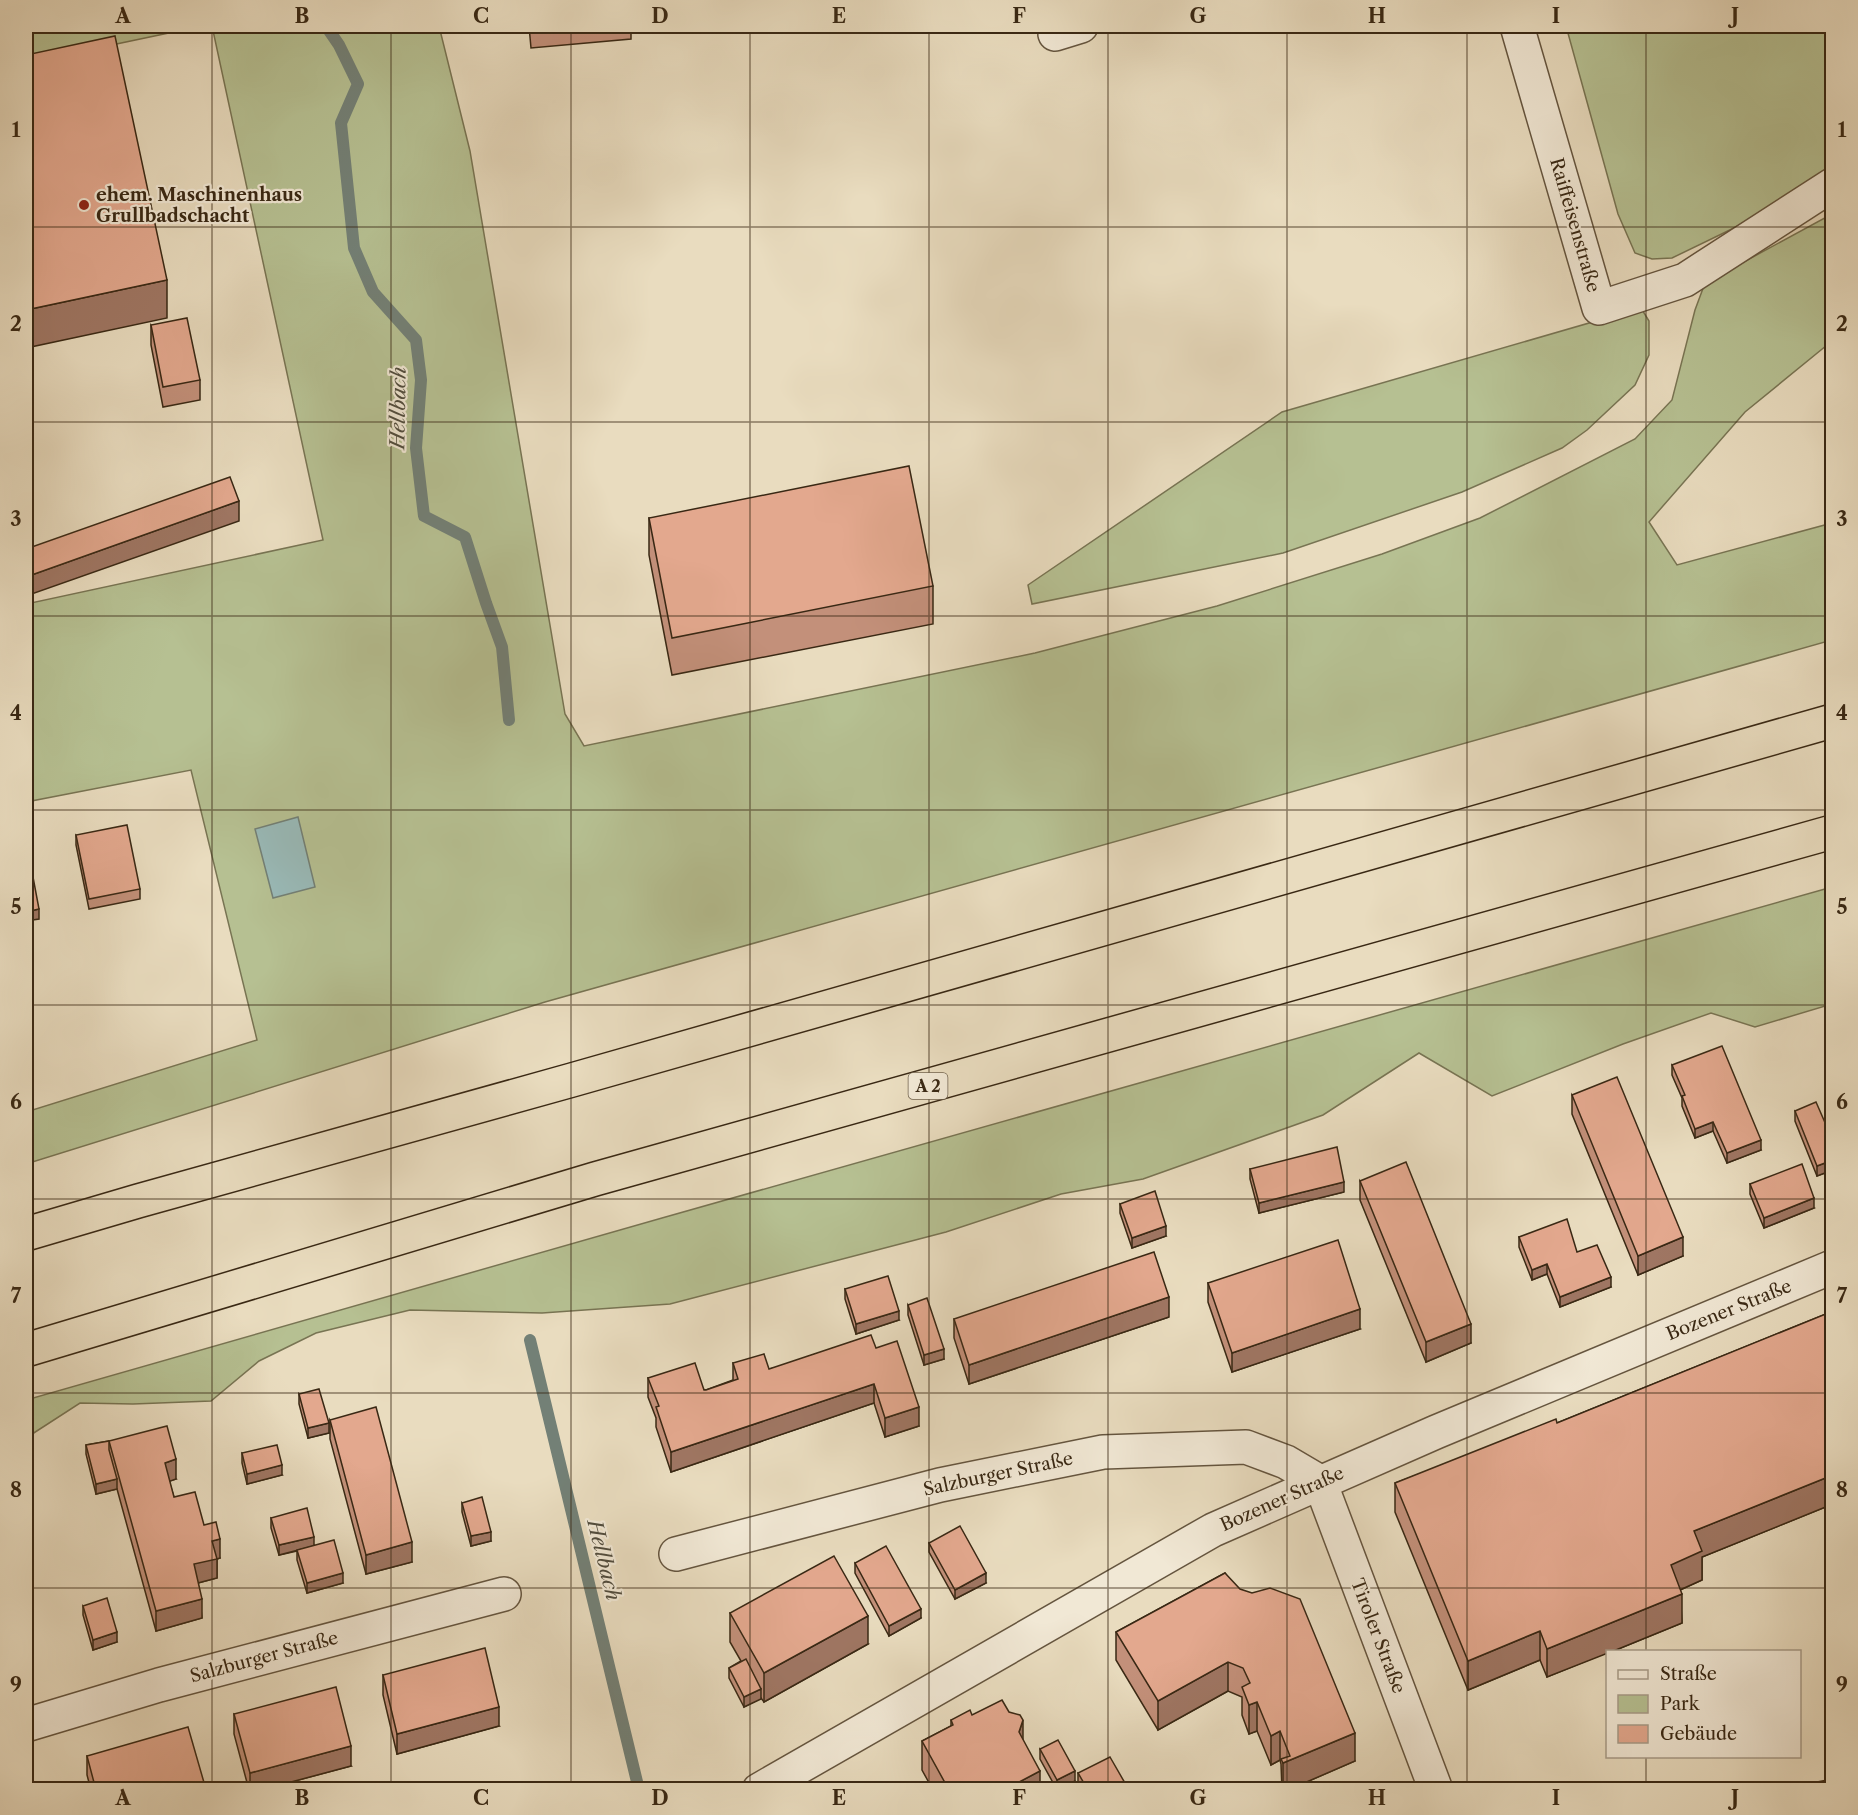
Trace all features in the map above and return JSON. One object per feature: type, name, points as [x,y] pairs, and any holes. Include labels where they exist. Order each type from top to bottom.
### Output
[{"type":"highway","points":[[26,1234],[1833,721]]},
{"type":"highway","name":"A 2","points":[[26,1350],[595,1179],[1833,832]]},
{"type":"street","name":"Raiffeisenstraße","points":[[1517,26],[1599,308],[1684,280],[1833,185]]},
{"type":"street","name":"Bozener Straße","points":[[759,1790],[1213,1530],[1569,1375],[1833,1268]]},
{"type":"street","name":"Salzburger Straße","points":[[676,1554],[939,1485],[1103,1452],[1246,1447],[1286,1462],[1320,1482]]},
{"type":"street","name":"Tiroler Straße","points":[[1320,1482],[1436,1790]]},
{"type":"street","name":"Salzburger Straße","points":[[26,1725],[159,1684],[504,1594]]},
{"type":"green space","points":[[26,26],[202,26],[26,63]]},
{"type":"green space","points":[[212,26],[439,26],[470,151],[565,714],[584,746],[1035,653],[1217,606],[1382,554],[1480,518],[1635,439],[1672,400],[1695,310],[1705,283],[1832,214],[1832,341],[1745,412],[1649,522],[1677,565],[1832,523],[1832,640],[545,1002],[26,1164],[26,1112],[257,1040],[191,770],[26,802],[26,604],[323,540]]},
{"type":"green space","points":[[1566,26],[1832,26],[1832,171],[1736,227],[1672,258],[1652,259],[1635,253],[1618,214]]},
{"type":"green space","points":[[1641,308],[1649,321],[1649,355],[1635,385],[1587,430],[1562,448],[1462,492],[1283,553],[1032,604],[1028,585],[1282,412]]},
{"type":"green space","points":[[1832,887],[1832,1004],[1755,1027],[1711,1013],[1623,1044],[1492,1096],[1419,1053],[1323,1115],[1143,1179],[1061,1194],[946,1232],[670,1304],[542,1313],[410,1310],[316,1333],[259,1361],[211,1401],[133,1404],[80,1403],[26,1438],[26,1400]]},
{"type":"water","points":[[298,817],[315,887],[273,898],[255,829]]},
{"type":"building","points":[[530,26],[559,26],[531,28]]},
{"type":"building","name":"ehem. Maschinenhaus Grullbadschacht","points":[[115,36],[167,280],[26,310],[26,55]]},
{"type":"building","points":[[187,318],[200,380],[163,387],[151,325]]},
{"type":"building","points":[[909,466],[933,586],[672,638],[649,518]]},
{"type":"building","points":[[230,477],[239,501],[26,577],[26,549]]},
{"type":"building","points":[[127,825],[140,889],[89,899],[76,835]]},
{"type":"building","points":[[26,845],[39,909],[26,912]]},
{"type":"building","points":[[1722,1046],[1761,1140],[1727,1153],[1713,1122],[1695,1129],[1682,1096],[1685,1095],[1672,1065]]},
{"type":"building","points":[[1617,1077],[1683,1237],[1638,1256],[1572,1095]]},
{"type":"building","points":[[1816,1102],[1833,1141],[1833,1160],[1817,1166],[1795,1111]]},
{"type":"building","points":[[1337,1147],[1344,1182],[1259,1203],[1250,1169]]},
{"type":"building","points":[[1406,1162],[1471,1324],[1426,1342],[1360,1181]]},
{"type":"building","points":[[1802,1164],[1814,1198],[1764,1218],[1750,1184]]},
{"type":"building","points":[[1155,1191],[1166,1226],[1132,1238],[1120,1204]]},
{"type":"building","points":[[1567,1219],[1577,1252],[1597,1245],[1611,1277],[1560,1297],[1547,1264],[1532,1270],[1519,1237]]},
{"type":"building","points":[[1338,1240],[1360,1309],[1232,1353],[1208,1283]]},
{"type":"building","points":[[1154,1252],[1169,1297],[969,1365],[954,1319]]},
{"type":"building","points":[[888,1276],[899,1311],[856,1324],[845,1289]]},
{"type":"building","points":[[927,1298],[944,1349],[924,1355],[908,1305]]},
{"type":"building","points":[[1833,1311],[1833,1475],[1694,1531],[1702,1551],[1671,1565],[1682,1594],[1547,1649],[1540,1631],[1468,1661],[1395,1483],[1556,1419],[1557,1423]]},
{"type":"building","points":[[871,1335],[876,1348],[897,1341],[919,1407],[885,1418],[874,1384],[671,1452],[656,1407],[659,1406],[648,1378],[695,1363],[704,1390],[706,1390],[738,1379],[733,1363],[764,1354],[769,1369]]},
{"type":"building","points":[[319,1389],[329,1423],[308,1428],[299,1394]]},
{"type":"building","points":[[376,1407],[412,1542],[366,1555],[330,1420]]},
{"type":"building","points":[[167,1426],[176,1459],[165,1463],[174,1497],[195,1492],[204,1525],[216,1522],[220,1539],[212,1541],[217,1559],[194,1564],[202,1599],[156,1611],[109,1441]]},
{"type":"building","points":[[109,1441],[109,1450],[117,1479],[96,1484],[86,1445]]},
{"type":"building","points":[[277,1445],[282,1465],[247,1474],[242,1453]]},
{"type":"building","points":[[482,1497],[491,1532],[471,1536],[462,1503]]},
{"type":"building","points":[[307,1508],[314,1537],[279,1545],[271,1518]]},
{"type":"building","points":[[960,1526],[986,1573],[955,1590],[929,1543]]},
{"type":"building","points":[[334,1540],[343,1573],[307,1583],[297,1550]]},
{"type":"building","points":[[886,1546],[921,1609],[889,1626],[855,1563]]},
{"type":"building","points":[[834,1556],[868,1616],[764,1673],[730,1613]]},
{"type":"building","points":[[1225,1573],[1240,1589],[1252,1593],[1270,1588],[1300,1599],[1355,1733],[1283,1763],[1281,1759],[1290,1756],[1280,1731],[1271,1736],[1257,1702],[1249,1705],[1242,1687],[1250,1683],[1243,1668],[1228,1662],[1158,1701],[1116,1632]]},
{"type":"building","points":[[107,1598],[117,1632],[93,1640],[83,1606]]},
{"type":"building","points":[[485,1648],[499,1707],[397,1734],[383,1675]]},
{"type":"building","points":[[746,1659],[761,1689],[744,1697],[729,1668]]},
{"type":"building","points":[[336,1687],[351,1746],[250,1773],[234,1714]]},
{"type":"building","points":[[1002,1700],[1009,1712],[1020,1715],[1023,1720],[1019,1732],[1040,1771],[1004,1790],[949,1790],[922,1741],[953,1725],[951,1720],[970,1710],[972,1715]]},
{"type":"building","points":[[188,1727],[205,1786],[192,1790],[96,1790],[87,1756]]},
{"type":"building","points":[[1058,1740],[1075,1771],[1057,1780],[1040,1749]]},
{"type":"building","points":[[1110,1757],[1129,1790],[1088,1790],[1078,1773]]},
{"type":"building","points":[[1833,1779],[1833,1790],[1776,1790]]},
{"type":"waterway","name":"Hellbach","points":[[326,26],[339,45],[358,84],[341,123],[354,248],[373,292],[416,340],[421,380],[416,448],[424,516],[465,537],[502,647],[509,720]]},
{"type":"waterway","name":"Hellbach","points":[[530,1340],[639,1790]]},
{"type":"place","name":"ehem. Maschinenhaus Grullbadschacht","points":[[84,205]]}]
